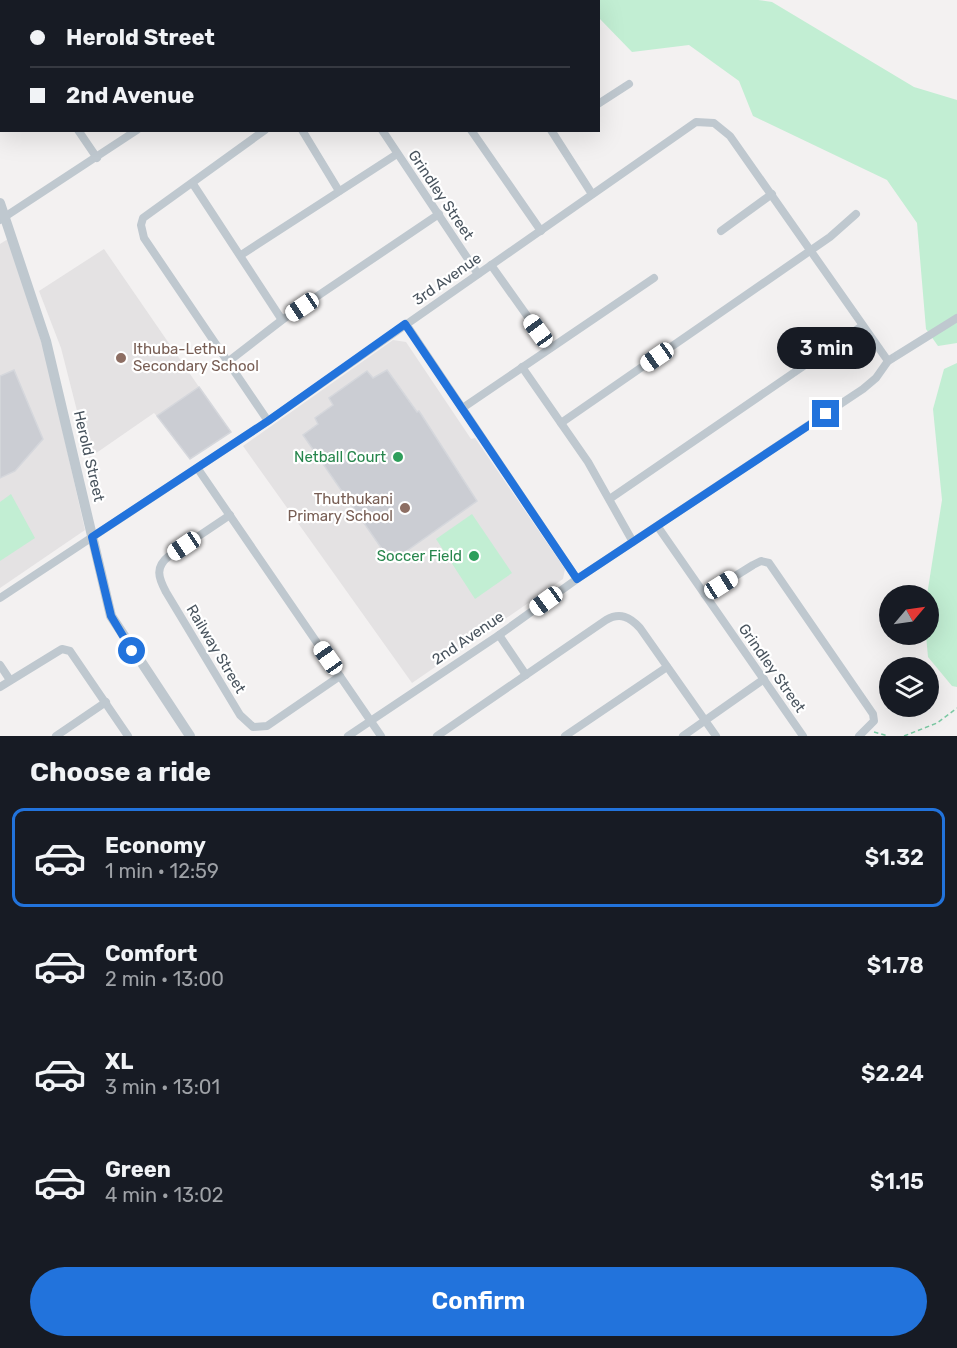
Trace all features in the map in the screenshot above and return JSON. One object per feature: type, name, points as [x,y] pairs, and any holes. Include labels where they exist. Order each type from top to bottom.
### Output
[{"type":"street","points":[[600,103],[629,84]]},
{"type":"street","name":"3rd Avenue","points":[[0,598],[198,469],[696,122],[707,121],[721,127],[772,194]]},
{"type":"street","points":[[79,132],[97,158]]},
{"type":"street","points":[[2,218],[134,132]]},
{"type":"street","points":[[262,132],[143,218],[141,231],[268,421]]},
{"type":"street","points":[[303,132],[339,191]]},
{"type":"street","name":"Grindley Street","points":[[383,132],[478,274]]},
{"type":"street","points":[[472,132],[541,231]]},
{"type":"street","points":[[554,132],[592,194]]},
{"type":"street","points":[[241,255],[397,154]]},
{"type":"street","points":[[193,184],[282,320]]},
{"type":"street","points":[[721,231],[772,194],[888,361]]},
{"type":"street","name":"Herold Street","points":[[0,202],[2,218],[46,341],[111,616],[190,736]]},
{"type":"street","points":[[229,361],[282,320],[439,214]]},
{"type":"street","points":[[561,423],[830,237],[856,214]]},
{"type":"street","points":[[491,265],[550,348]]},
{"type":"street","points":[[464,407],[654,278]]},
{"type":"street","name":"2nd Avenue","points":[[348,736],[499,636],[577,579],[863,389],[876,378],[888,361],[957,318]]},
{"type":"street","points":[[405,324],[464,407],[577,579]]},
{"type":"street","points":[[611,498],[862,326]]},
{"type":"street","points":[[522,367],[611,498],[633,542]]},
{"type":"street","points":[[198,469],[381,736]]},
{"type":"street","name":"Railway Street","points":[[230,515],[161,562],[158,571],[166,592],[240,715],[253,727],[275,723],[340,676]]},
{"type":"street","name":"Grindley Street","points":[[657,527],[803,736]]},
{"type":"street","points":[[705,595],[753,564],[761,561],[769,562],[870,708],[874,721],[859,736]]},
{"type":"street","points":[[437,736],[606,620],[618,616],[633,620],[716,736]]},
{"type":"street","points":[[499,636],[526,675]]},
{"type":"street","points":[[0,687],[62,649],[73,654],[128,736]]},
{"type":"street","points":[[0,665],[10,680]]},
{"type":"street","points":[[565,736],[667,667]]},
{"type":"street","points":[[683,736],[764,679]]},
{"type":"street","points":[[56,736],[106,702]]},
{"type":"path","points":[[904,736],[937,723],[957,708]]},
{"type":"path","points":[[867,730],[888,736]]},
{"type":"shaded area","points":[[8,239],[46,357],[85,530],[0,588],[0,244]]},
{"type":"shaded area","name":"Ithuba-Lethu Secondary School","points":[[104,249],[199,387],[157,416],[154,413],[89,458],[61,348],[39,291]]},
{"type":"shaded area","name":"Thuthukani Primary School","points":[[393,340],[406,342],[471,439],[475,438],[565,569],[563,579],[412,683],[243,446]]},
{"type":"green space","points":[[600,0],[758,0],[772,2],[914,87],[957,100],[957,343],[938,346],[926,329],[917,223],[887,180],[753,116],[739,81],[689,45],[632,52],[600,19]]},
{"type":"green space","points":[[957,363],[957,687],[952,686],[939,670],[939,657],[928,657],[927,645],[939,645],[939,585],[929,585],[942,500],[933,409],[944,369]]},
{"type":"green space","points":[[11,494],[35,538],[0,561],[0,502]]},
{"type":"green space","name":"Soccer Field","points":[[472,514],[512,573],[475,599],[436,539]]},
{"type":"building","points":[[14,370],[43,439],[15,471],[0,478],[0,376]]},
{"type":"building","points":[[387,370],[417,412],[419,411],[477,501],[391,562],[303,435],[318,424],[315,418],[333,405],[329,398],[367,371],[373,378]]},
{"type":"building","points":[[199,387],[231,432],[190,459],[157,416]]},
{"type":"place","name":"Ithuba-Lethu Secondary School","points":[[121,358]]},
{"type":"place","name":"Netball Court","points":[[398,457]]},
{"type":"place","name":"Thuthukani Primary School","points":[[405,508]]},
{"type":"place","name":"Soccer Field","points":[[474,556]]},
{"type":"route","points":[[132,651],[111,616],[103,591],[92,537],[198,469],[405,324],[464,407],[577,579],[826,414]]}]
